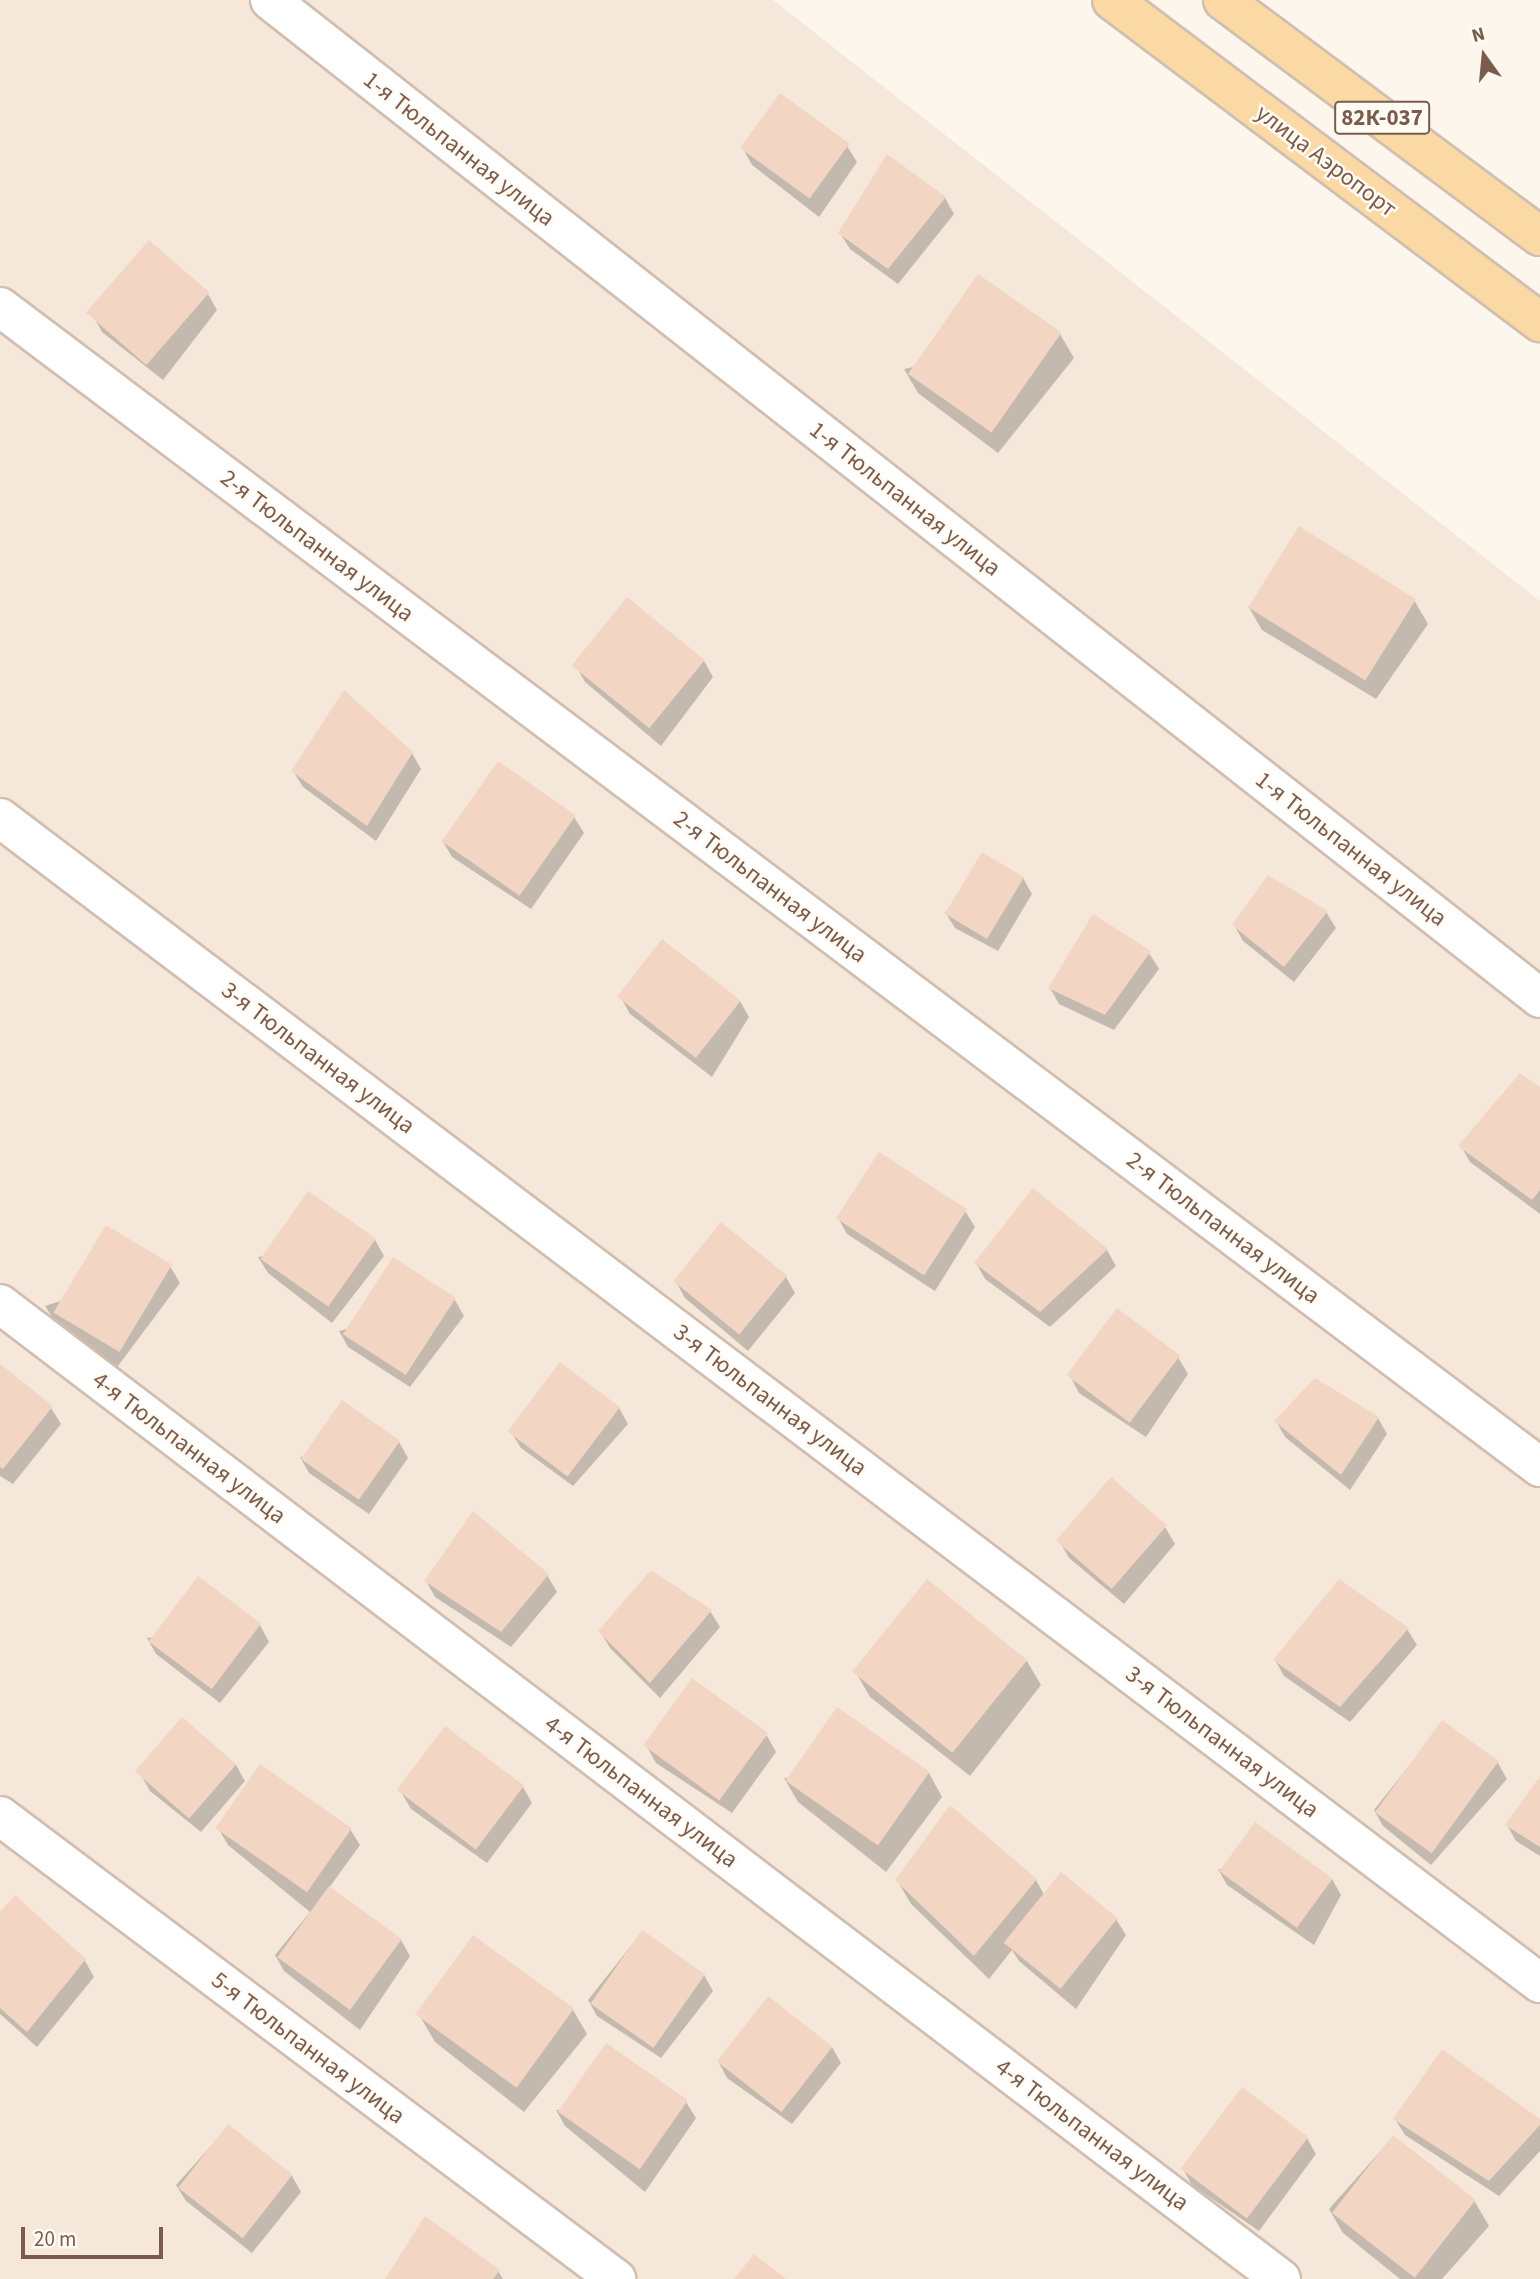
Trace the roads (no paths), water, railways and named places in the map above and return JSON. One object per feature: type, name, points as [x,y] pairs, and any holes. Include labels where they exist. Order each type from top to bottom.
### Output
[{"type":"main road","name":"улица Аэропорт","points":[[1112,0],[1540,322]]},
{"type":"main road","name":"82К-037","points":[[1223,0],[1540,236]]},
{"type":"street","name":"1-я Тюльпанная улица","points":[[270,0],[1540,998]]},
{"type":"street","name":"2-я Тюльпанная улица","points":[[0,307],[1540,1467]]},
{"type":"street","name":"3-я Тюльпанная улица","points":[[0,818],[1540,1983]]},
{"type":"street","name":"4-я Тюльпанная улица","points":[[0,1304],[1281,2279]]},
{"type":"street","name":"5-я Тюльпанная улица","points":[[0,1816],[615,2279]]}]
